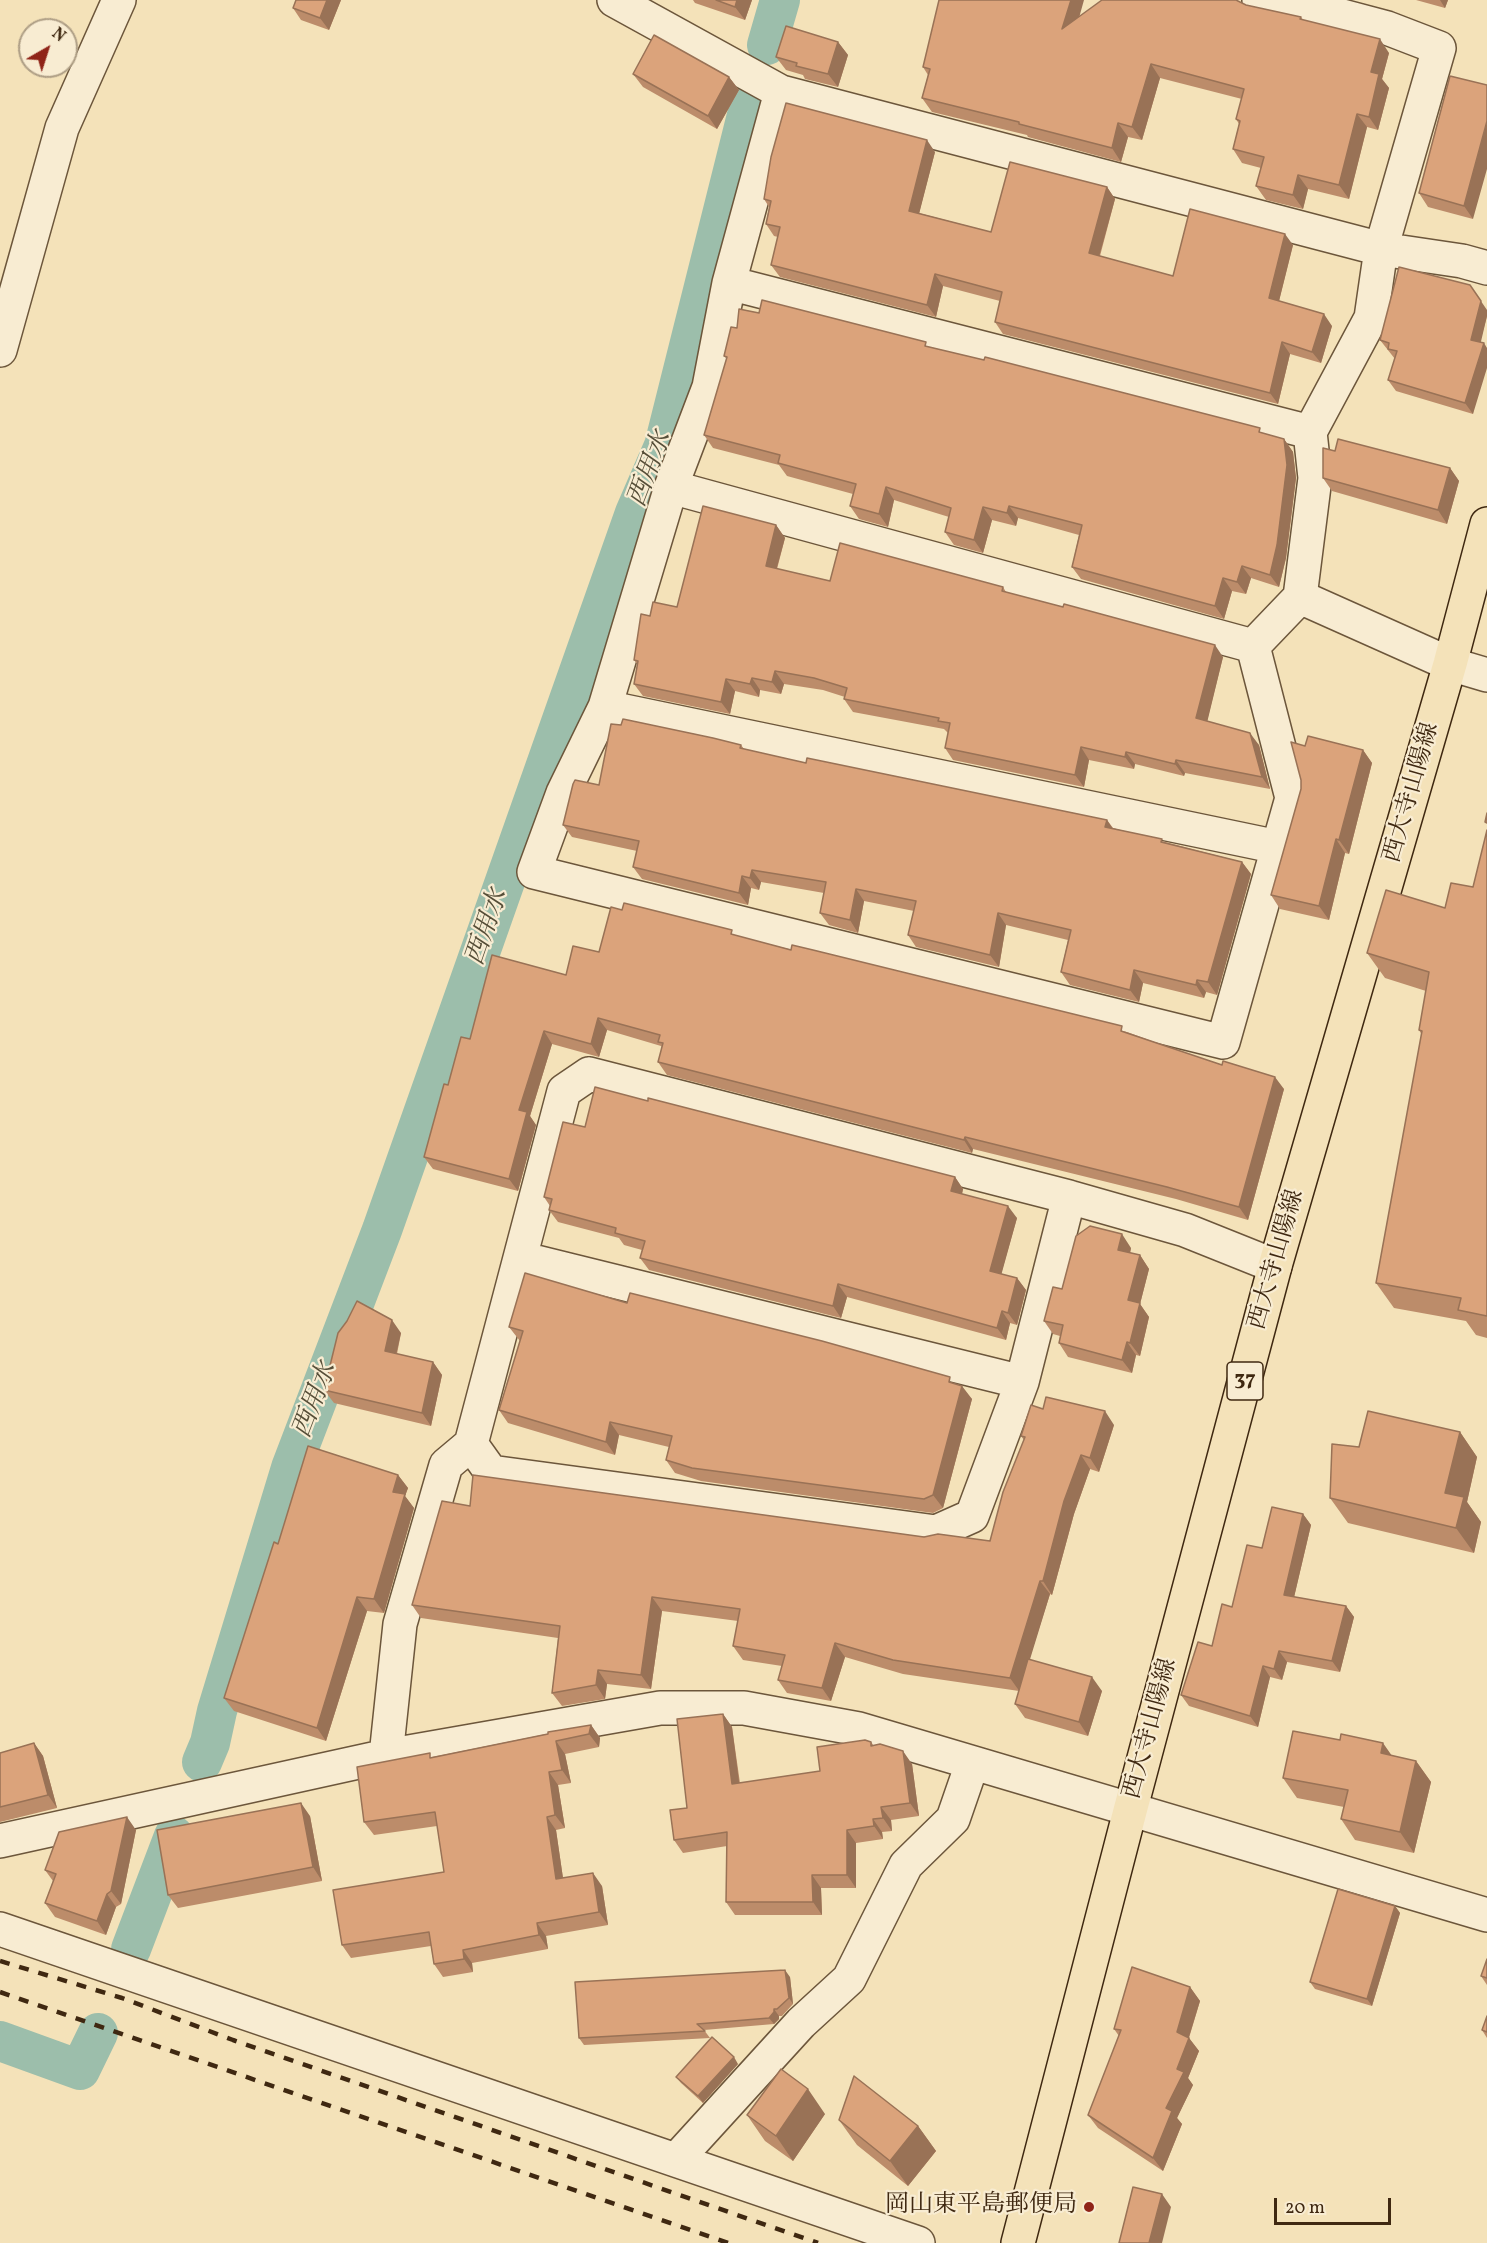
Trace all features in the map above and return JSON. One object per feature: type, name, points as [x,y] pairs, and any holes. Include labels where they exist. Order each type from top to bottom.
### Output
[{"type":"main road","name":"西大寺山陽線","points":[[1018,2243],[1275,1266],[1450,664],[1487,524]]},
{"type":"street","points":[[0,350],[62,128],[119,0]]},
{"type":"street","points":[[614,0],[781,92],[1381,249],[1462,261],[1487,268]]},
{"type":"street","points":[[1253,646],[1300,597],[1315,478],[1310,432],[1371,318],[1381,249],[1439,48],[1344,8],[1259,0]]},
{"type":"street","points":[[781,92],[729,283],[709,387],[671,487],[604,707],[562,793],[534,872],[1223,1042],[1292,798],[1253,646]]},
{"type":"street","points":[[729,283],[1310,432]]},
{"type":"street","points":[[671,487],[1253,646]]},
{"type":"street","points":[[1300,597],[1450,664],[1487,675]]},
{"type":"street","points":[[604,707],[1278,847]]},
{"type":"street","points":[[386,1756],[400,1624],[446,1465],[471,1444],[564,1091],[589,1074],[1069,1197],[1185,1230],[1275,1266]]},
{"type":"street","points":[[471,1444],[491,1472],[936,1532],[972,1516],[1022,1382],[1069,1197]]},
{"type":"street","points":[[520,1258],[1022,1382]]},
{"type":"street","points":[[0,1841],[386,1756],[660,1708],[744,1708],[859,1729],[1487,1915]]},
{"type":"street","points":[[676,2160],[801,2023],[849,1979],[906,1865],[953,1819],[972,1764]]},
{"type":"street","points":[[0,1929],[918,2243]]},
{"type":"building","points":[[296,0],[327,0],[320,18],[293,8]]},
{"type":"building","points":[[716,0],[737,0],[735,7]]},
{"type":"building","points":[[939,0],[1071,0],[1062,29],[1102,0],[1236,0],[1246,5],[1301,17],[1300,19],[1380,39],[1371,72],[1379,74],[1369,117],[1357,114],[1339,185],[1298,175],[1293,195],[1256,186],[1264,157],[1233,149],[1240,121],[1236,119],[1244,89],[1151,64],[1132,127],[1118,123],[1112,148],[922,98],[930,69],[923,67]]},
{"type":"building","points":[[786,26],[838,42],[828,74],[796,66],[797,63],[776,57]]},
{"type":"building","points":[[654,35],[729,77],[708,116],[633,74]]},
{"type":"building","points":[[1450,76],[1487,85],[1487,121],[1464,206],[1419,193]]},
{"type":"building","points":[[786,103],[927,140],[909,211],[991,232],[1010,162],[1107,187],[1089,253],[1173,276],[1190,209],[1285,234],[1269,298],[1324,314],[1312,352],[1282,342],[1270,393],[995,322],[1002,292],[935,274],[927,305],[771,265],[780,227],[766,224],[771,201],[764,199],[771,157]]},
{"type":"building","points":[[1399,267],[1470,285],[1481,301],[1471,340],[1484,343],[1465,403],[1388,380],[1397,351],[1388,349],[1389,343],[1380,340]]},
{"type":"building","points":[[762,300],[926,342],[925,346],[984,360],[985,357],[1260,428],[1259,432],[1284,439],[1287,465],[1277,545],[1270,575],[1242,566],[1237,582],[1223,578],[1215,606],[1072,567],[1082,525],[1009,506],[1007,513],[983,507],[974,540],[945,532],[951,508],[886,487],[879,514],[850,506],[856,484],[778,463],[780,455],[704,435],[727,357],[724,356],[731,327],[737,328],[739,309],[759,313]]},
{"type":"building","points":[[1338,439],[1450,468],[1438,510],[1323,478],[1323,448],[1335,451]]},
{"type":"building","points":[[703,506],[776,525],[766,566],[830,581],[840,543],[1003,587],[1002,591],[1063,607],[1064,604],[1215,645],[1196,718],[1250,733],[1262,777],[1176,760],[1175,764],[1126,752],[1125,757],[1081,747],[1075,775],[945,748],[950,723],[938,721],[939,718],[844,699],[847,688],[814,678],[775,671],[772,682],[752,678],[750,684],[726,679],[721,702],[634,684],[638,661],[634,660],[641,614],[650,616],[653,602],[677,607]]},
{"type":"building","points":[[623,719],[713,738],[741,745],[740,748],[806,763],[807,758],[1107,820],[1105,827],[1162,839],[1161,842],[1242,862],[1208,982],[1197,980],[1196,985],[1134,970],[1130,990],[1061,972],[1071,930],[998,913],[990,955],[908,935],[916,901],[856,889],[850,920],[820,913],[826,882],[752,870],[750,878],[742,876],[739,893],[633,867],[639,841],[563,825],[575,780],[599,785],[611,724],[621,725]]},
{"type":"building","points":[[1308,736],[1363,750],[1339,840],[1336,839],[1319,906],[1271,895],[1301,789],[1301,780],[1291,742],[1305,746]]},
{"type":"building","points":[[1487,830],[1487,1316],[1458,1310],[1461,1298],[1376,1283],[1422,1031],[1419,1030],[1429,972],[1367,953],[1386,890],[1445,908],[1451,883],[1473,887]]},
{"type":"building","points":[[624,903],[732,930],[731,934],[791,950],[792,945],[1122,1026],[1121,1031],[1222,1065],[1223,1061],[1275,1077],[1239,1207],[1167,1187],[965,1137],[964,1140],[658,1062],[663,1043],[658,1042],[660,1035],[598,1018],[591,1044],[544,1031],[519,1110],[527,1112],[509,1179],[424,1157],[444,1084],[448,1085],[461,1037],[470,1039],[492,955],[566,975],[573,946],[599,952],[611,907],[622,910]]},
{"type":"building","points":[[595,1087],[648,1101],[648,1098],[955,1177],[951,1191],[1008,1206],[990,1271],[1017,1278],[1008,1313],[1002,1311],[997,1328],[838,1284],[833,1306],[640,1258],[645,1241],[615,1233],[616,1228],[549,1210],[552,1199],[544,1197],[563,1122],[585,1127]]},
{"type":"building","points":[[1090,1226],[1122,1234],[1118,1250],[1140,1255],[1128,1300],[1140,1303],[1130,1343],[1127,1342],[1122,1360],[1059,1343],[1063,1325],[1044,1321],[1053,1287],[1062,1289],[1076,1236]]},
{"type":"building","points":[[525,1273],[627,1303],[630,1293],[822,1341],[950,1377],[949,1382],[962,1386],[933,1495],[924,1499],[692,1468],[666,1460],[672,1436],[610,1422],[606,1442],[499,1410],[523,1331],[509,1327]]},
{"type":"building","points":[[357,1301],[392,1320],[385,1351],[433,1362],[422,1413],[324,1390],[338,1333]]},
{"type":"building","points":[[1046,1397],[1105,1411],[1090,1458],[1081,1455],[1064,1501],[1043,1581],[1040,1581],[1010,1678],[893,1660],[835,1643],[822,1688],[778,1680],[785,1655],[733,1646],[740,1609],[652,1597],[641,1675],[598,1670],[596,1685],[552,1693],[560,1626],[412,1605],[442,1501],[470,1506],[473,1475],[924,1537],[938,1534],[990,1541],[1003,1492],[1025,1437],[1021,1436],[1031,1405],[1043,1409]]},
{"type":"building","points":[[1368,1411],[1460,1432],[1445,1493],[1464,1497],[1456,1528],[1330,1498],[1332,1444],[1359,1447]]},
{"type":"building","points":[[308,1446],[398,1475],[393,1492],[405,1494],[374,1599],[357,1597],[317,1728],[224,1698],[274,1542],[278,1544]]},
{"type":"building","points":[[1272,1507],[1303,1514],[1284,1595],[1346,1606],[1332,1661],[1279,1651],[1274,1669],[1263,1666],[1250,1716],[1181,1695],[1198,1642],[1212,1646],[1222,1604],[1232,1607],[1247,1545],[1262,1548]]},
{"type":"building","points":[[1028,1659],[1092,1677],[1079,1722],[1015,1704]]},
{"type":"building","points":[[723,1714],[732,1784],[820,1771],[817,1747],[865,1740],[871,1742],[871,1746],[880,1744],[903,1751],[910,1803],[881,1807],[883,1818],[873,1819],[874,1826],[847,1830],[847,1875],[812,1875],[813,1902],[726,1902],[727,1832],[674,1840],[670,1810],[687,1808],[677,1719]]},
{"type":"building","points":[[591,1725],[589,1734],[556,1741],[562,1770],[549,1772],[555,1815],[547,1817],[556,1879],[593,1873],[599,1912],[537,1923],[539,1935],[463,1950],[464,1959],[434,1964],[429,1932],[342,1945],[333,1890],[444,1872],[435,1812],[364,1822],[357,1767],[430,1753],[430,1758]]},
{"type":"building","points":[[1293,1731],[1340,1740],[1341,1734],[1383,1743],[1381,1753],[1416,1761],[1400,1832],[1341,1819],[1348,1790],[1283,1778]]},
{"type":"building","points":[[34,1743],[48,1795],[0,1807],[0,1753]]},
{"type":"building","points":[[301,1803],[313,1867],[168,1895],[157,1830]]},
{"type":"building","points":[[127,1817],[111,1891],[107,1894],[97,1921],[45,1903],[56,1874],[45,1870],[59,1832]]},
{"type":"building","points":[[1338,1889],[1395,1906],[1367,1999],[1310,1982]]},
{"type":"building","points":[[1487,1959],[1487,1978],[1481,1976]]},
{"type":"building","points":[[1132,1967],[1190,1987],[1177,2032],[1189,2038],[1177,2069],[1184,2072],[1166,2108],[1172,2111],[1153,2158],[1088,2115],[1121,2030],[1114,2029]]},
{"type":"building","points":[[785,1970],[789,1998],[774,2009],[769,2018],[697,2024],[705,2031],[579,2038],[575,1982]]},
{"type":"building","points":[[1487,2016],[1487,2032],[1482,2030]]},
{"type":"building","points":[[712,2037],[734,2057],[698,2096],[676,2077]]},
{"type":"building","points":[[781,2069],[808,2089],[776,2136],[747,2115]]},
{"type":"building","points":[[854,2076],[918,2126],[890,2161],[839,2120]]},
{"type":"building","points":[[1133,2187],[1162,2194],[1149,2243],[1119,2243]]},
{"type":"waterway","name":"西用水","points":[[767,45],[780,0]]},
{"type":"waterway","name":"西用水","points":[[202,1762],[210,1743],[217,1711],[291,1468],[382,1230],[635,513],[664,446],[754,87]]},
{"type":"waterway","name":"西用水","points":[[131,1949],[174,1836]]},
{"type":"waterway","name":"西用水","points":[[0,2041],[80,2070],[98,2033]]},
{"type":"railway","points":[[0,1961],[122,1998],[233,2040],[818,2243]]},
{"type":"railway","points":[[0,1992],[728,2243]]},
{"type":"place","name":"岡山東平島郵便局","points":[[1089,2207]]}]
